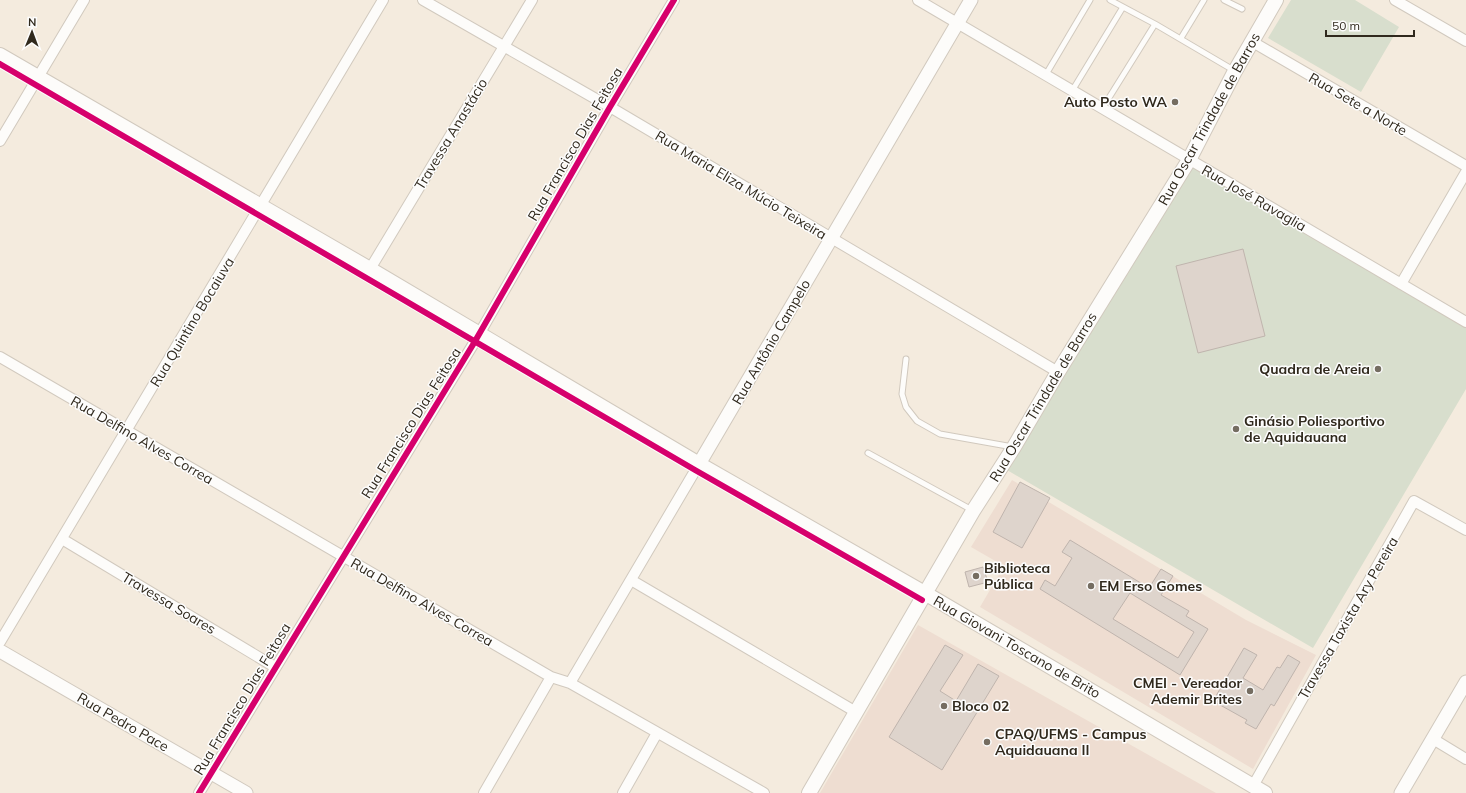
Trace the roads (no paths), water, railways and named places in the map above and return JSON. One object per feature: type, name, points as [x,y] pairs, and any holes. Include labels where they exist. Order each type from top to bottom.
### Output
[{"type":"main road","name":"Rua Oscar Trindade de Barros","points":[[809,793],[973,511],[1014,447],[1058,372],[1190,160],[1251,41],[1276,0]]},
{"type":"main road","name":"Rua Giovani Toscano de Brito","points":[[0,55],[370,268],[699,464],[925,593],[1265,793]]},
{"type":"street","points":[[0,141],[84,0]]},
{"type":"street","name":"Rua Quintino Bocaiuva","points":[[0,642],[383,0]]},
{"type":"street","name":"Rua Maria Eliza Múcio Teixeira","points":[[422,0],[610,107],[1058,372]]},
{"type":"street","name":"Travessa Anastácio","points":[[370,268],[505,47],[532,0]]},
{"type":"street","name":"Rua Francisco Dias Feitosa","points":[[199,793],[480,333],[610,107],[674,0]]},
{"type":"street","name":"Rua José Ravaglia","points":[[918,0],[1466,322]]},
{"type":"street","name":"Rua Antônio Campelo","points":[[570,683],[971,0]]},
{"type":"street","points":[[1395,0],[1466,41]]},
{"type":"street","name":"Rua Sete a Norte","points":[[1251,41],[1466,166]]},
{"type":"street","points":[[1401,284],[1466,172]]},
{"type":"street","name":"Rua Delfino Alves Correa","points":[[0,357],[551,677],[570,683],[764,793]]},
{"type":"street","name":"Travessa Taxista Ary Pereira","points":[[1253,786],[1414,501],[1466,530]]},
{"type":"street","name":"Travessa Soares","points":[[62,539],[276,667]]},
{"type":"street","points":[[631,580],[856,712]]},
{"type":"street","name":"Rua Pedro Pace","points":[[0,651],[246,793]]},
{"type":"street","points":[[484,793],[551,677]]},
{"type":"street","points":[[1401,793],[1466,682]]},
{"type":"street","points":[[623,793],[657,733]]},
{"type":"street","points":[[1433,739],[1466,758]]},
{"type":"lane","points":[[1045,76],[1090,0]]},
{"type":"lane","points":[[1110,0],[1181,38],[1235,71]]},
{"type":"lane","points":[[1181,38],[1204,0]]},
{"type":"lane","points":[[1224,0],[1242,9]]},
{"type":"lane","points":[[1072,91],[1123,7]]},
{"type":"lane","points":[[1102,109],[1155,24]]},
{"type":"lane","points":[[906,359],[902,394],[906,407],[917,421],[940,434],[1014,447]]},
{"type":"lane","points":[[868,452],[973,511]]},
{"type":"place","name":"Auto Posto WA","points":[[1175,102]]},
{"type":"place","name":"Quadra de Areia","points":[[1378,369]]},
{"type":"place","name":"Ginásio Poliesportivo de Aquidauana","points":[[1236,429]]},
{"type":"place","name":"Biblioteca Pública","points":[[976,576]]},
{"type":"place","name":"EM Erso Gomes","points":[[1091,586]]},
{"type":"place","name":"CMEI - Vereador Ademir Brites","points":[[1250,691]]},
{"type":"place","name":"Bloco 02","points":[[944,706]]},
{"type":"place","name":"CPAQ/UFMS - Campus Aquidauana II","points":[[987,742]]}]
